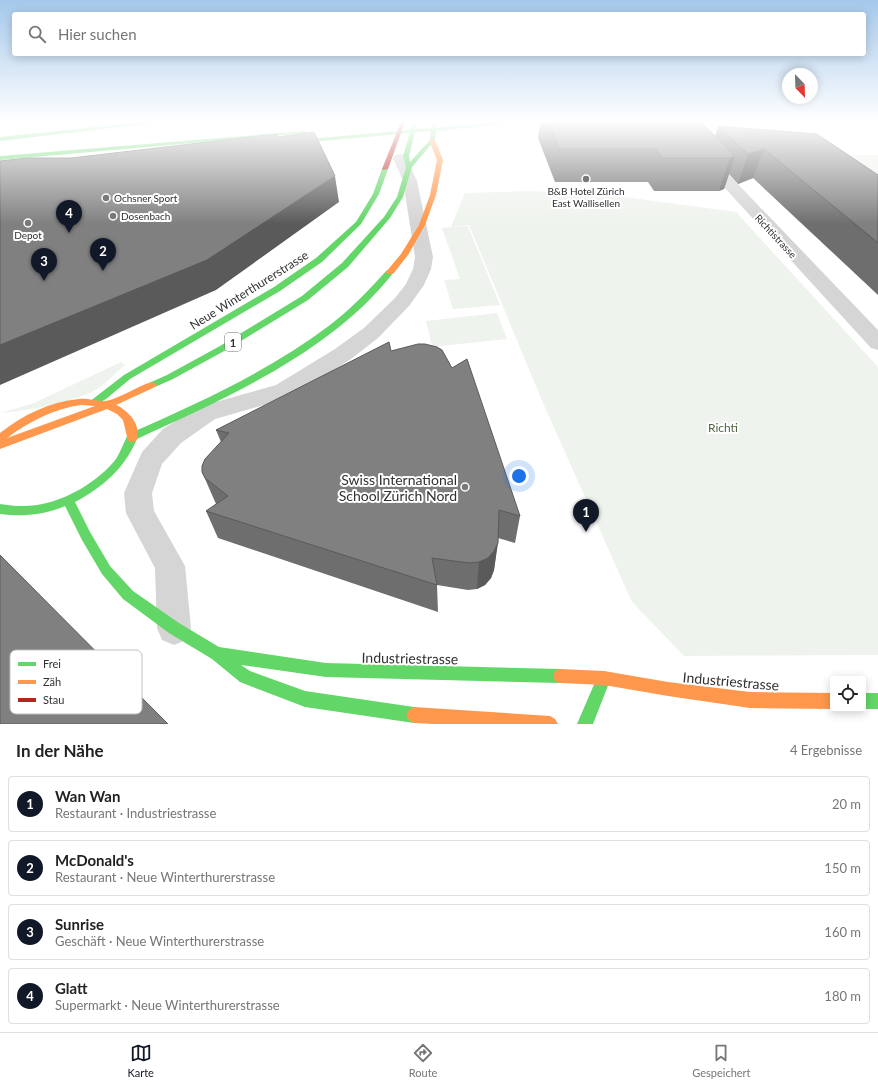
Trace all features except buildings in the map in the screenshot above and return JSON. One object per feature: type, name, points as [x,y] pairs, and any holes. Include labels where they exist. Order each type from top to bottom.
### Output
[{"type":"main road","points":[[0,158],[10,156]]},
{"type":"main road","name":"Neue Winterthurerstrasse","points":[[94,402],[103,397],[127,377],[277,289],[319,260],[359,223],[376,194],[389,156]]},
{"type":"main road","name":"1","points":[[0,445],[99,408],[170,377],[236,340],[305,298],[345,265],[387,218],[400,197],[406,156]]},
{"type":"main road","name":"1","points":[[404,163],[413,156]]},
{"type":"main road","points":[[132,437],[232,391],[287,358],[336,323],[361,302],[383,281],[410,249],[419,233],[426,217],[435,188],[440,159],[439,156]]},
{"type":"main road","points":[[0,438],[30,417],[46,410],[79,402],[94,402],[111,405],[124,412],[131,423],[132,437],[126,453],[112,470],[93,487],[68,500],[43,508],[18,511],[0,509]]},
{"type":"main road","points":[[0,428],[11,429]]},
{"type":"main road","name":"Industriestrasse","points":[[68,500],[86,536],[106,570],[128,595],[174,628],[217,654],[245,677],[305,699],[426,720],[550,724]]},
{"type":"main road","name":"Industriestrasse","points":[[217,654],[326,670],[522,674],[604,678],[668,689],[750,700],[830,700]]},
{"type":"main road","points":[[585,724],[604,678]]},
{"type":"main road","points":[[866,701],[878,701]]},
{"type":"street","name":"Richtistrasse","points":[[703,156],[878,343]]},
{"type":"street","points":[[174,628],[170,566],[140,513],[138,493],[151,459],[172,436],[206,413],[284,391],[343,354],[371,333],[402,302],[415,285],[422,270],[424,257],[419,238],[412,191],[404,163]]},
{"type":"street","points":[[232,391],[314,371]]},
{"type":"green space","points":[[842,156],[878,156],[878,183]]},
{"type":"green space","name":"Richti","points":[[531,191],[624,197],[736,212],[878,367],[878,655],[684,656],[632,602],[543,403],[469,225],[451,227],[465,193]]},
{"type":"green space","points":[[468,226],[500,305],[453,309],[444,280],[460,279],[442,228]]},
{"type":"green space","points":[[497,313],[507,339],[432,347],[426,321]]},
{"type":"green space","points":[[121,362],[125,365],[103,385],[90,393],[65,402],[0,413],[34,403]]},
{"type":"traffic: fast","points":[[0,158],[26,156]]},
{"type":"traffic: fast","points":[[406,156],[409,167]]},
{"type":"traffic: fast","points":[[152,385],[170,377],[223,348],[305,298],[345,265],[387,218],[400,197],[409,167],[419,156]]},
{"type":"traffic: fast","points":[[94,402],[103,397],[127,377],[277,289],[319,260],[359,223],[376,194],[385,169]]},
{"type":"traffic: fast","points":[[132,437],[202,405],[271,369],[334,326],[363,300],[390,272]]},
{"type":"traffic: fast","points":[[0,509],[22,511],[43,509],[56,505],[84,492],[108,474],[118,463],[132,438]]},
{"type":"traffic: fast","points":[[68,500],[86,536],[106,570],[128,595],[174,628],[217,654],[245,677],[305,699],[414,715]]},
{"type":"traffic: fast","points":[[217,654],[326,670],[560,676]]},
{"type":"traffic: fast","points":[[585,724],[604,678]]},
{"type":"traffic: fast","points":[[866,701],[878,701]]},
{"type":"traffic: slow","points":[[390,272],[404,255],[422,225],[433,195],[440,160],[438,156]]},
{"type":"traffic: slow","points":[[0,445],[99,408],[152,385]]},
{"type":"traffic: slow","points":[[0,438],[11,429],[38,414],[66,404],[81,402],[96,402],[121,411],[125,414],[129,421],[132,438]]},
{"type":"traffic: slow","points":[[560,676],[604,678],[668,689],[750,700],[830,701]]},
{"type":"traffic: slow","points":[[414,715],[550,724]]},
{"type":"traffic: jam","points":[[385,169],[390,156]]},
{"type":"place","name":"B&B Hotel Zürich East Wallisellen","points":[[586,179]]},
{"type":"place","name":"Ochsner Sport","points":[[106,198]]},
{"type":"place","name":"Dosenbach","points":[[113,216]]},
{"type":"place","name":"Depot","points":[[28,223]]},
{"type":"place","name":"Glatt","points":[[69,233]]},
{"type":"place","name":"McDonald's","points":[[103,271]]},
{"type":"place","name":"Sunrise","points":[[44,281]]},
{"type":"place","name":"Swiss International School Zürich Nord","points":[[465,487]]},
{"type":"place","name":"Wan Wan","points":[[586,532]]}]
